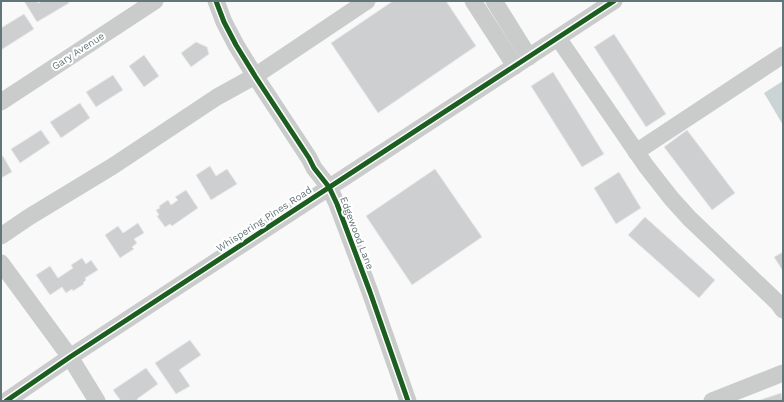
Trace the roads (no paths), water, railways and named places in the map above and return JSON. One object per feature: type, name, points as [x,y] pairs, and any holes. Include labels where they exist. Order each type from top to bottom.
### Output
[{"type":"street","name":"Gary Avenue","points":[[1,102],[155,1]]},
{"type":"street","name":"Edgewood Lane","points":[[216,1],[224,22],[236,46],[314,168],[329,187],[354,248],[408,401]]},
{"type":"street","points":[[1,236],[29,217],[113,166],[217,97],[255,76],[367,1]]},
{"type":"street","points":[[473,1],[522,61]]},
{"type":"street","points":[[494,1],[522,61]]},
{"type":"street","name":"Whispering Pines Road","points":[[6,401],[70,357],[614,1]]},
{"type":"street","points":[[558,38],[636,152],[671,198],[689,218],[778,303],[783,310]]},
{"type":"street","points":[[636,152],[783,55]]},
{"type":"street","points":[[1,263],[70,357],[97,401]]},
{"type":"street","points":[[712,401],[783,373]]}]
